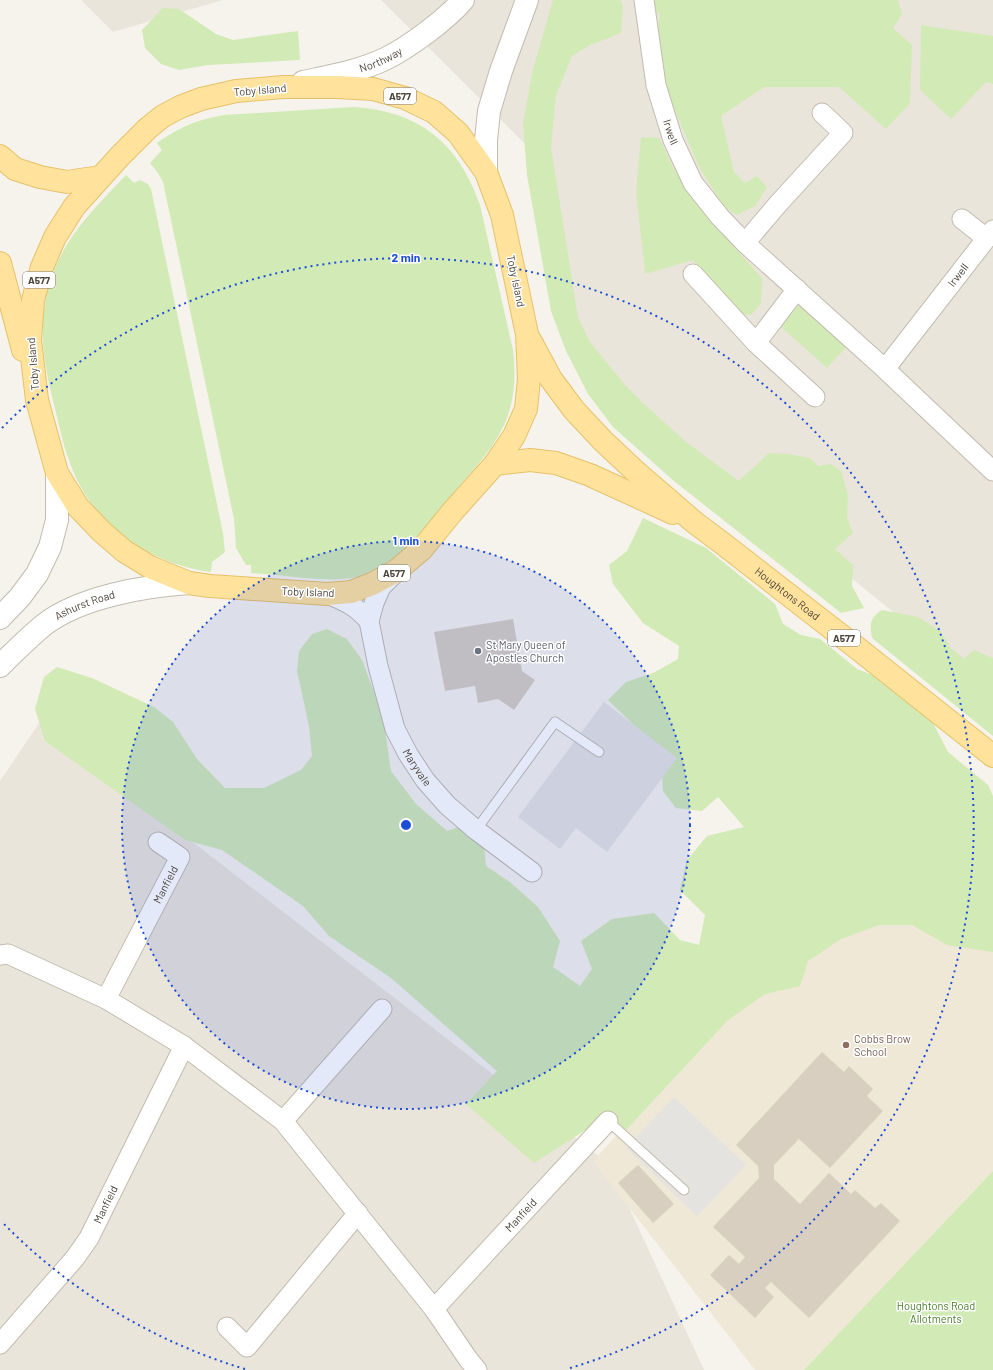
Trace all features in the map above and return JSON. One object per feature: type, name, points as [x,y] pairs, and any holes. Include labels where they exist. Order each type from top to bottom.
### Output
[{"type":"main road","name":"Toby Island","points":[[282,87],[337,87],[373,89],[405,98],[434,112],[458,133],[486,172],[502,215],[527,334],[529,379],[526,409],[514,436],[495,464],[453,511],[422,549],[396,571],[372,584],[351,592],[327,594],[210,586],[189,583],[150,567],[124,551],[102,532],[78,507],[57,473],[37,400],[30,340],[33,300],[42,267],[55,237],[74,207],[100,177],[148,128],[169,113],[201,98],[236,91],[282,87]]},
{"type":"main road","points":[[0,156],[15,168],[40,178],[67,182],[100,177]]},
{"type":"main road","name":"A577","points":[[0,263],[37,400]]},
{"type":"main road","name":"Houghtons Road","points":[[527,334],[550,379],[574,410],[603,441],[694,522],[993,756]]},
{"type":"main road","name":"Houghtons Road","points":[[495,464],[530,460],[556,463],[590,475],[694,522]]},
{"type":"street","name":"Northway","points":[[282,87],[359,69],[386,58],[410,44],[434,26],[463,0]]},
{"type":"street","points":[[486,172],[486,140],[489,111],[500,72],[527,0]]},
{"type":"street","name":"Irwell","points":[[644,0],[656,85],[674,140],[693,183],[720,217],[745,243],[885,369],[993,471]]},
{"type":"street","points":[[745,243],[778,204],[843,133],[822,113]]},
{"type":"street","name":"Irwell","points":[[885,369],[989,234],[962,219]]},
{"type":"street","points":[[693,274],[756,343],[815,397]]},
{"type":"street","points":[[756,343],[797,289]]},
{"type":"street","points":[[0,618],[20,597],[37,574],[50,547],[57,520],[57,473]]},
{"type":"street","name":"Maryvale","points":[[396,571],[381,587],[374,602],[369,621],[378,666],[395,729],[408,754],[425,780],[447,805],[476,830],[532,872]]},
{"type":"street","name":"Ashurst Road","points":[[0,666],[21,644],[46,624],[73,609],[100,598],[168,584],[189,583]]},
{"type":"street","points":[[327,594],[347,602],[359,610],[369,621]]},
{"type":"street","name":"Manfield","points":[[106,999],[180,857],[158,842]]},
{"type":"street","points":[[0,955],[8,954],[106,999],[184,1046],[283,1120],[434,1309],[477,1370]]},
{"type":"street","points":[[283,1120],[382,1009]]},
{"type":"street","name":"Manfield","points":[[0,1344],[75,1258],[89,1238],[184,1046]]},
{"type":"street","name":"Manfield","points":[[434,1309],[608,1121]]},
{"type":"street","points":[[227,1327],[247,1347],[358,1213]]},
{"type":"lane","points":[[476,830],[555,722],[599,752]]},
{"type":"lane","points":[[608,1121],[684,1190]]},
{"type":"shaded area","points":[[81,0],[223,0],[113,32]]},
{"type":"shaded area","points":[[381,0],[993,0],[993,693],[570,350],[536,155]]},
{"type":"shaded area","points":[[604,702],[677,758],[607,852],[576,828],[560,849],[518,817]]},
{"type":"shaded area","points":[[39,723],[609,1164],[704,1370],[0,1370],[0,781]]},
{"type":"shaded area","name":"Cobbs Brow School","points":[[867,864],[993,930],[993,1171],[804,1370],[755,1370],[593,1161]]},
{"type":"shaded area","points":[[674,1097],[746,1165],[697,1216],[626,1148]]},
{"type":"green space","points":[[553,0],[620,0],[623,6],[621,33],[590,45],[572,56],[556,95],[551,147],[578,318],[590,342],[625,385],[645,405],[686,442],[739,481],[769,453],[788,454],[810,458],[818,466],[831,464],[841,471],[848,495],[847,517],[853,533],[835,549],[853,565],[852,586],[864,608],[841,613],[674,481],[613,427],[588,394],[566,351],[551,311],[527,175],[523,125],[532,73]]},
{"type":"green space","points":[[644,0],[898,0],[902,14],[893,28],[912,45],[910,103],[886,129],[839,87],[764,87],[721,116],[734,172],[745,183],[757,176],[767,187],[755,206],[737,215],[724,207],[699,167],[668,94],[658,40],[659,14],[643,2]]},
{"type":"green space","points":[[163,8],[179,9],[216,34],[233,40],[298,31],[300,60],[208,65],[179,70],[161,64],[145,48],[142,30]]},
{"type":"green space","points":[[921,25],[993,36],[993,84],[986,82],[951,119],[920,90]]},
{"type":"green space","points":[[353,107],[377,110],[398,115],[417,123],[433,134],[448,148],[460,164],[471,183],[480,205],[513,350],[514,389],[512,399],[503,427],[485,456],[448,499],[420,535],[408,548],[391,562],[368,574],[343,579],[318,579],[251,573],[251,565],[246,565],[236,548],[234,519],[163,182],[150,163],[162,150],[157,143],[181,128],[205,119],[224,115]]},
{"type":"green space","points":[[641,137],[659,138],[673,167],[708,218],[762,278],[761,303],[751,315],[734,313],[712,287],[693,260],[645,274],[636,191]]},
{"type":"green space","points":[[126,175],[134,183],[140,180],[148,184],[151,189],[223,533],[225,552],[212,562],[211,572],[165,560],[124,536],[106,521],[91,503],[78,482],[64,446],[50,390],[43,345],[43,316],[49,285],[55,268],[62,253],[80,226]]},
{"type":"green space","points":[[799,304],[846,347],[827,368],[780,326]]},
{"type":"green space","points":[[643,518],[706,548],[775,604],[783,624],[801,635],[820,639],[857,669],[895,684],[932,721],[948,752],[988,785],[993,796],[993,952],[947,945],[912,925],[879,925],[841,939],[808,961],[800,986],[765,994],[728,1020],[626,1130],[609,1115],[534,1163],[466,1104],[497,1071],[391,978],[329,936],[303,906],[222,850],[185,840],[45,741],[35,709],[44,677],[57,667],[92,678],[154,707],[173,722],[197,759],[225,788],[264,788],[301,770],[312,756],[309,726],[297,671],[299,651],[312,634],[327,629],[347,639],[362,660],[383,716],[391,771],[416,804],[447,831],[459,827],[484,845],[486,866],[511,883],[538,907],[560,941],[553,967],[580,986],[592,969],[581,941],[612,919],[654,913],[680,940],[699,945],[705,915],[680,890],[687,860],[707,836],[744,827],[718,797],[702,811],[676,808],[663,791],[661,757],[652,743],[608,700],[626,682],[653,673],[678,659],[679,646],[643,623],[613,584],[609,565],[627,551]]},
{"type":"green space","points":[[882,610],[918,617],[940,631],[951,648],[964,659],[974,650],[993,658],[993,736],[872,638],[871,622]]},
{"type":"green space","name":"Houghtons Road Allotments","points":[[993,1171],[993,1370],[804,1370]]},
{"type":"building","name":"St Mary Queen of Apostles Church","points":[[513,619],[522,671],[535,680],[514,710],[498,699],[478,703],[475,686],[445,691],[434,632]]},
{"type":"building","points":[[822,1052],[844,1072],[849,1066],[873,1089],[867,1096],[883,1111],[830,1168],[799,1139],[774,1165],[774,1179],[800,1204],[829,1173],[851,1194],[855,1190],[875,1208],[881,1203],[900,1221],[809,1318],[771,1282],[765,1288],[774,1297],[755,1318],[710,1275],[729,1255],[739,1264],[745,1257],[713,1227],[759,1178],[758,1166],[736,1145]]},
{"type":"building","points":[[638,1165],[674,1204],[653,1223],[618,1183]]},
{"type":"place","name":"St Mary Queen of Apostles Church","points":[[478,651]]},
{"type":"place","name":"Cobbs Brow School","points":[[846,1045]]}]
